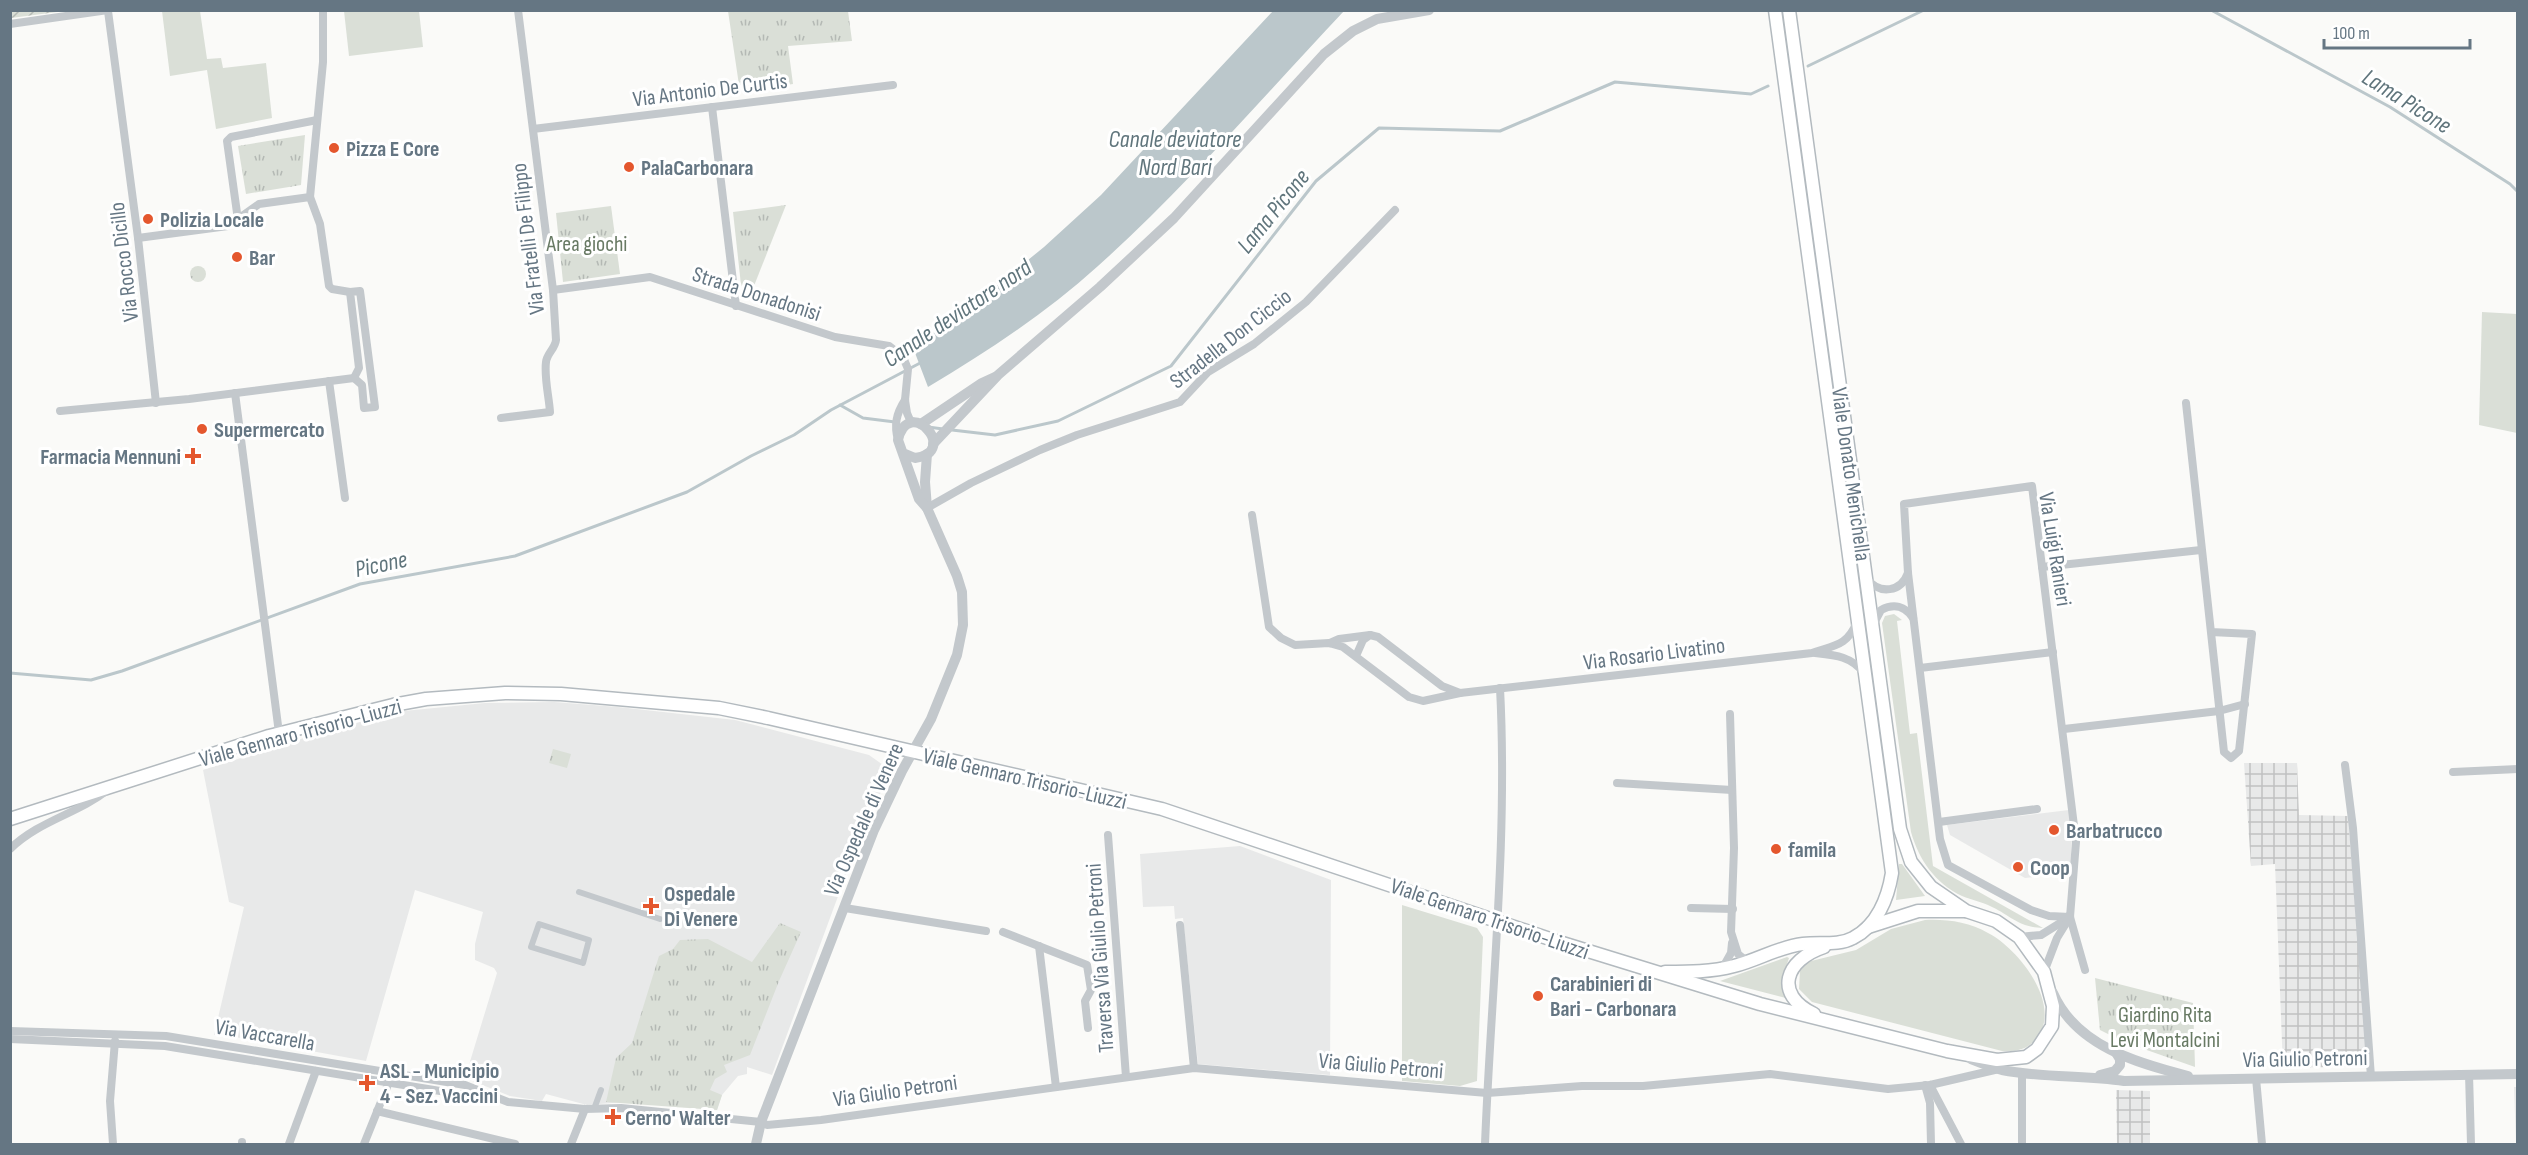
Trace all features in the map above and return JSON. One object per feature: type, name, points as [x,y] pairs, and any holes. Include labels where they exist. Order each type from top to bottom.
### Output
[{"type":"main road","name":"Viale Donato Menichella","points":[[1655,972],[1709,972],[1748,962],[1773,951],[1804,944],[1839,942],[1854,938],[1878,915],[1887,898],[1892,873],[1775,10]]},
{"type":"main road","name":"Viale Donato Menichella","points":[[1789,10],[1904,846],[1916,870],[1931,887],[1966,911],[1996,921],[2019,937],[2047,978]]},
{"type":"main road","name":"Viale Gennaro Trisorio-Liuzzi","points":[[10,819],[278,729],[426,699],[505,693],[551,693],[719,708],[1162,809],[1717,992],[1947,1051]]},
{"type":"main road","name":"Viale Donato Menichella","points":[[1867,928],[1918,911],[1966,911]]},
{"type":"main road","points":[[1829,1022],[1805,1010],[1795,1001],[1789,978],[1798,960],[1808,953],[1839,942]]},
{"type":"main road","points":[[1947,1051],[1997,1060],[2026,1057],[2037,1049],[2052,1026],[2053,1006],[2047,978]]},
{"type":"street","points":[[10,24],[62,14],[108,10]]},
{"type":"street","name":"Via Rocco Dicillo","points":[[108,10],[138,238],[156,403]]},
{"type":"street","points":[[60,411],[156,403],[354,378],[362,385],[364,408],[375,407],[360,291],[332,289],[329,285],[320,224],[310,197],[323,62],[323,10]]},
{"type":"street","name":"Via Fratelli De Filippo","points":[[501,418],[550,412],[546,363],[556,340],[553,290],[518,10]]},
{"type":"street","points":[[998,375],[919,423],[903,428],[898,440],[903,453],[915,458],[930,449],[998,375],[1100,287],[1174,218],[1324,54],[1353,31],[1377,20],[1429,10]]},
{"type":"street","name":"Via Antonio De Curtis","points":[[532,129],[893,85]]},
{"type":"street","points":[[712,107],[736,306]]},
{"type":"street","points":[[238,220],[227,141],[231,137],[317,120]]},
{"type":"street","points":[[138,238],[228,226],[258,204],[310,197]]},
{"type":"street","name":"Stradella Don Ciccio","points":[[927,508],[992,472],[1040,450],[1077,435],[1180,402],[1208,372],[1254,344],[1306,302],[1395,210]]},
{"type":"street","name":"Strada Donadonisi","points":[[553,290],[650,277],[835,337],[882,344],[894,349],[903,357],[908,369],[905,400],[898,410],[896,422],[898,440]]},
{"type":"street","points":[[350,292],[359,368],[354,378]]},
{"type":"street","points":[[329,381],[345,498]]},
{"type":"street","points":[[235,393],[278,729]]},
{"type":"street","points":[[905,400],[910,420],[931,431],[930,449]]},
{"type":"street","points":[[2186,403],[2224,752],[2231,758],[2239,751],[2252,634],[2211,632]]},
{"type":"street","name":"Via Ospedale di Venere","points":[[927,508],[925,482],[930,449]]},
{"type":"street","name":"Via Ospedale di Venere","points":[[756,1144],[761,1122],[874,830],[935,708],[957,655],[963,625],[962,592],[927,508],[919,499],[903,453]]},
{"type":"street","name":"Via Luigi Ranieri","points":[[2070,916],[2049,916],[2031,910],[1948,865],[1940,839],[1908,573],[1904,504],[2032,486],[2064,729],[2076,842],[2070,916],[2085,970]]},
{"type":"street","name":"Via Rosario Livatino","points":[[1252,515],[1269,627],[1281,638],[1295,645],[1329,644],[1343,647],[1409,697],[1423,701],[1500,688],[1812,653]]},
{"type":"street","points":[[2042,567],[2201,550]]},
{"type":"street","points":[[1865,573],[1873,585],[1887,590],[1901,585],[1908,573]]},
{"type":"street","points":[[1873,630],[1881,610],[1895,606],[1908,611],[1915,624]]},
{"type":"street","points":[[1812,653],[1844,641],[1851,635],[1857,621]]},
{"type":"street","points":[[1356,656],[1364,640],[1370,635]]},
{"type":"street","points":[[1329,644],[1339,639],[1370,635],[1378,637],[1442,686],[1460,693]]},
{"type":"street","points":[[1920,668],[2053,652]]},
{"type":"street","points":[[1812,653],[1846,658],[1864,673]]},
{"type":"street","points":[[1485,1144],[1497,920],[1502,739],[1500,688]]},
{"type":"street","points":[[2064,729],[2219,711],[2245,704]]},
{"type":"street","points":[[1722,969],[1731,952],[1732,943],[1730,714]]},
{"type":"street","points":[[2345,765],[2355,851],[2371,1077]]},
{"type":"street","points":[[2453,772],[2517,769]]},
{"type":"street","points":[[1617,783],[1732,790]]},
{"type":"street","points":[[10,849],[46,822],[96,800],[116,784]]},
{"type":"street","points":[[1939,822],[2037,809]]},
{"type":"street","name":"Traversa Via Giulio Petroni","points":[[1108,836],[1126,1077]]},
{"type":"street","points":[[579,892],[660,919]]},
{"type":"street","points":[[844,908],[986,931]]},
{"type":"street","points":[[1691,908],[1733,909]]},
{"type":"street","points":[[2019,937],[2041,935],[2070,916]]},
{"type":"street","points":[[2047,978],[2057,938],[2070,916]]},
{"type":"street","points":[[539,924],[590,940],[583,963],[531,947],[539,924]]},
{"type":"street","points":[[1180,925],[1194,1068]]},
{"type":"street","points":[[1003,932],[1087,965],[1091,990],[1085,1001],[1088,1028]]},
{"type":"street","points":[[1732,943],[1738,954],[1748,962]]},
{"type":"street","points":[[1039,946],[1056,1087]]},
{"type":"street","name":"Viale Donato Menichella","points":[[2047,978],[2057,1002],[2072,1023],[2096,1043],[2158,1068],[2203,1080]]},
{"type":"street","points":[[10,1026],[32,1031]]},
{"type":"street","name":"Via Vaccarella","points":[[10,1031],[166,1036],[212,1042],[298,1059],[465,1085],[508,1102]]},
{"type":"street","points":[[113,1144],[110,1101],[116,1034]]},
{"type":"street","name":"Via Vaccarella","points":[[10,1039],[165,1047],[508,1102],[590,1109],[621,1108],[761,1122]]},
{"type":"street","name":"Viale Gennaro Trisorio-Liuzzi","points":[[1947,1051],[2000,1069],[2022,1073]]},
{"type":"street","points":[[2094,1076],[2115,1071],[2120,1065],[2120,1059],[2115,1051]]},
{"type":"street","name":"Via Giulio Petroni","points":[[761,1122],[767,1125],[821,1120],[1194,1068],[1487,1093],[1582,1086],[1643,1086],[1770,1074],[1888,1089],[1928,1085],[2000,1069]]},
{"type":"street","points":[[289,1144],[316,1071]]},
{"type":"street","points":[[2022,1073],[2022,1144]]},
{"type":"street","name":"Via Giulio Petroni","points":[[2022,1073],[2094,1076],[2124,1081],[2517,1074]]},
{"type":"street","points":[[2469,1074],[2471,1144]]},
{"type":"street","points":[[2256,1078],[2262,1144]]},
{"type":"street","points":[[363,1144],[389,1082]]},
{"type":"street","points":[[1928,1085],[1931,1144]]},
{"type":"street","points":[[1928,1085],[1961,1144]]},
{"type":"street","points":[[571,1144],[601,1090]]},
{"type":"street","points":[[377,1111],[515,1144]]},
{"type":"shaded area","name":"Ospedale Di Venere","points":[[554,702],[735,720],[869,755],[886,767],[887,780],[864,826],[772,1075],[747,1067],[747,1074],[738,1076],[722,1095],[717,1110],[625,1102],[587,1105],[546,1094],[542,1101],[510,1096],[465,1078],[497,973],[494,968],[475,960],[475,944],[483,912],[415,890],[366,1061],[214,1035],[244,907],[229,902],[203,770],[348,724],[404,711],[485,703]]},
{"type":"shaded area","points":[[2244,763],[2297,763],[2299,815],[2348,816],[2368,1062],[2365,1066],[2343,1067],[2341,1061],[2337,1061],[2333,1062],[2331,1067],[2283,1068],[2275,864],[2251,866]]},
{"type":"shaded area","points":[[2069,810],[2072,834],[2070,873],[2025,878],[1950,835],[1947,825]]},
{"type":"shaded area","points":[[1240,846],[1331,880],[1330,1075],[1198,1064],[1183,918],[1175,919],[1174,906],[1143,907],[1140,854]]},
{"type":"shaded area","points":[[2514,1087],[2517,1087],[2517,1144],[2516,1144]]},
{"type":"shaded area","points":[[2116,1090],[2150,1091],[2150,1144],[2117,1144]]},
{"type":"green space","points":[[11,11],[57,12],[11,18]]},
{"type":"green space","points":[[162,11],[200,11],[207,59],[221,58],[223,68],[266,63],[272,118],[216,129],[207,70],[170,76]]},
{"type":"green space","points":[[344,11],[419,11],[423,47],[349,56]]},
{"type":"green space","points":[[728,11],[848,11],[852,41],[788,46],[793,84],[745,91],[745,85],[739,85]]},
{"type":"green space","points":[[305,135],[301,185],[246,194],[238,146]]},
{"type":"green space","points":[[786,205],[750,296],[741,285],[733,212]]},
{"type":"green space","name":"Area giochi","points":[[611,206],[620,274],[563,282],[556,213]]},
{"type":"green space","points":[[198,266],[204,268],[206,274],[204,280],[198,282],[192,280],[190,274],[192,268]]},
{"type":"green space","points":[[2482,312],[2517,314],[2517,433],[2479,425]]},
{"type":"green space","points":[[1894,614],[1902,620],[1897,621],[1910,734],[1917,733],[1933,866],[2043,928],[2021,924],[1989,905],[1952,891],[1929,870],[1914,842],[1882,623],[1885,616]]},
{"type":"green space","points":[[553,749],[571,754],[567,768],[549,763]]},
{"type":"green space","points":[[1899,864],[1902,864],[1925,896],[1896,900]]},
{"type":"green space","points":[[1402,905],[1477,928],[1483,937],[1477,1081],[1460,1086],[1402,1081]]},
{"type":"green space","points":[[1925,920],[1958,922],[1981,929],[2000,941],[2024,964],[2034,979],[2045,1011],[2043,1026],[2029,1046],[2020,1050],[2002,1051],[1812,1002],[1799,989],[1800,971],[1807,962],[1856,950],[1891,929]]},
{"type":"green space","points":[[780,923],[801,932],[750,1055],[724,1065],[727,1072],[715,1079],[710,1090],[722,1095],[717,1110],[606,1102],[616,1058],[632,1043],[659,956],[673,949],[680,940],[708,939],[752,962]]},
{"type":"green space","points":[[1789,958],[1782,979],[1786,998],[1720,981]]},
{"type":"green space","name":"Giardino Rita Levi Montalcini","points":[[2095,978],[2193,1003],[2195,1067],[2124,1042],[2100,1030]]},
{"type":"water","name":"Canale deviatore Nord Bari","points":[[1273,11],[1344,11],[1193,173],[1098,266],[1016,331],[928,387],[912,345],[883,359],[947,326],[1044,247],[1101,195]]},
{"type":"waterway","name":"Lama Picone","points":[[1808,66],[1924,10]]},
{"type":"waterway","name":"Lama Picone","points":[[2211,10],[2390,107],[2510,184],[2518,192]]},
{"type":"waterway","name":"Lama Picone","points":[[952,430],[995,435],[1058,421],[1171,366],[1316,181],[1379,128],[1500,131],[1615,82],[1751,94],[1768,86]]},
{"type":"waterway","name":"Picone","points":[[10,673],[91,680],[122,671],[360,584],[515,556],[687,492],[794,435],[831,410],[922,362]]},
{"type":"waterway","name":"Lama Picone","points":[[840,405],[863,418],[895,422]]},
{"type":"waterway","name":"Lama Picone","points":[[928,427],[943,429]]},
{"type":"place","name":"Pizza E Core","points":[[334,148]]},
{"type":"place","name":"PalaCarbonara","points":[[629,167]]},
{"type":"place","name":"Polizia Locale","points":[[148,219]]},
{"type":"place","name":"Bar","points":[[237,257]]},
{"type":"place","name":"Supermercato","points":[[202,429]]},
{"type":"place","name":"Farmacia Mennuni","points":[[193,456]]},
{"type":"place","name":"Barbatrucco","points":[[2054,830]]},
{"type":"place","name":"famila","points":[[1776,849]]},
{"type":"place","name":"Coop","points":[[2018,867]]},
{"type":"place","name":"Ospedale Di Venere","points":[[651,906]]},
{"type":"place","name":"Carabinieri di Bari - Carbonara","points":[[1538,996]]},
{"type":"place","name":"ASL - Municipio 4 - Sez. Vaccini","points":[[367,1083]]},
{"type":"place","name":"Cerno' Walter","points":[[613,1117]]},
{"type":"water label","name":"Canale deviatore nord","points":[[957,313]]}]
